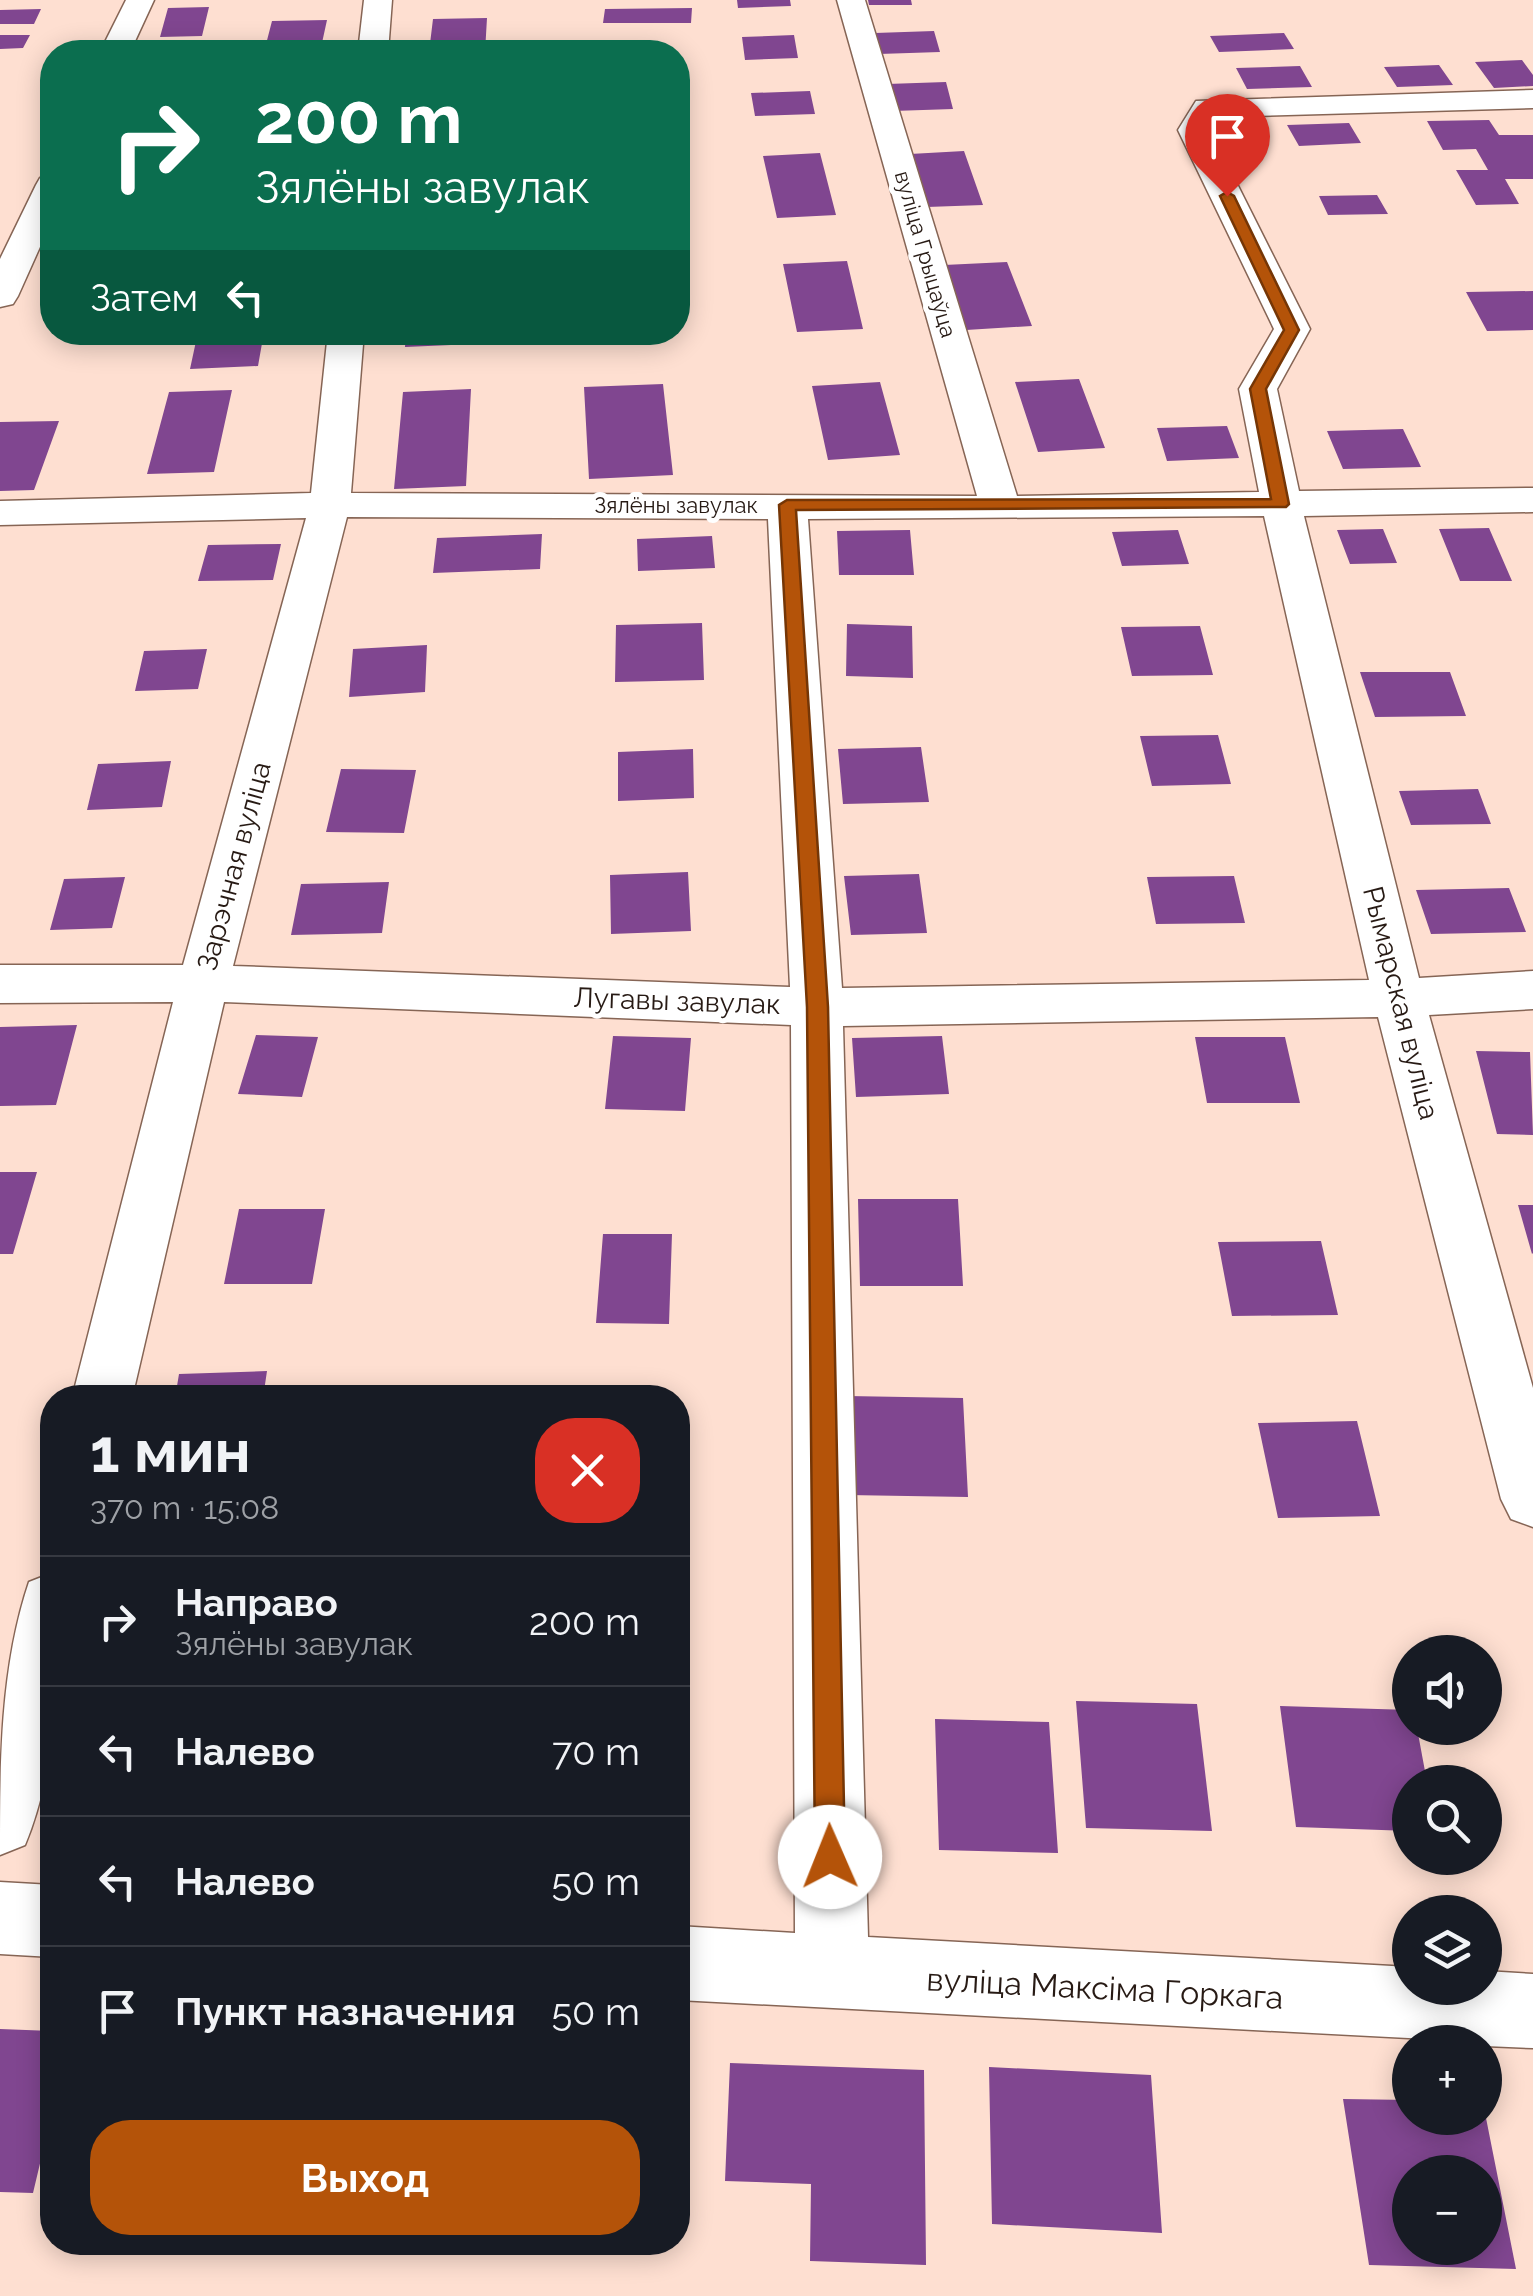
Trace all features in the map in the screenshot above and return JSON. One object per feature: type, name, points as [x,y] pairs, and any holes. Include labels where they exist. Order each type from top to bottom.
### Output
[{"type":"street","points":[[122,40],[140,0]]},
{"type":"street","points":[[374,40],[378,0]]},
{"type":"street","name":"вуліца Грыцаўца","points":[[851,0],[1001,508]]},
{"type":"street","name":"Рымарская вуліца","points":[[1533,100],[1207,108],[1194,130],[1292,330],[1258,389],[1280,504],[1397,998],[1533,1500]]},
{"type":"street","points":[[0,296],[40,211]]},
{"type":"street","name":"Зарэчная вуліца","points":[[105,1385],[202,983],[330,506],[345,345]]},
{"type":"street","name":"Зялёны завулак","points":[[0,513],[330,506],[1001,508],[1533,500]]},
{"type":"street","points":[[787,505],[817,1007],[832,1973]]},
{"type":"street","name":"Лугавы завулак","points":[[0,984],[202,983],[817,1007],[1397,998],[1533,990]]},
{"type":"street","points":[[0,1820],[40,1653]]},
{"type":"street","points":[[0,1918],[40,1920]]},
{"type":"street","name":"вуліца Максіма Горкага","points":[[690,1964],[1533,2011]]},
{"type":"building","points":[[737,0],[790,0],[791,6],[738,8]]},
{"type":"building","points":[[868,0],[911,0],[912,5],[869,5]]},
{"type":"building","points":[[209,7],[202,36],[160,37],[168,8]]},
{"type":"building","points":[[692,8],[691,23],[603,23],[605,9]]},
{"type":"building","points":[[41,9],[34,24],[0,24],[0,10]]},
{"type":"building","points":[[487,18],[486,40],[430,40],[433,19]]},
{"type":"building","points":[[327,20],[323,40],[267,40],[272,21]]},
{"type":"building","points":[[934,31],[940,52],[879,54],[875,33]]},
{"type":"building","points":[[1284,33],[1294,49],[1219,52],[1210,36]]},
{"type":"building","points":[[0,35],[30,35],[23,48],[0,49]]},
{"type":"building","points":[[794,35],[798,58],[745,60],[742,37]]},
{"type":"building","points":[[1522,60],[1533,75],[1533,86],[1494,88],[1475,62]]},
{"type":"building","points":[[1439,65],[1453,85],[1397,87],[1384,67]]},
{"type":"building","points":[[1300,66],[1312,87],[1247,89],[1236,68]]},
{"type":"building","points":[[946,82],[953,109],[893,111],[887,84]]},
{"type":"building","points":[[810,91],[815,114],[755,116],[751,93]]},
{"type":"building","points":[[1489,120],[1499,135],[1533,135],[1533,179],[1505,179],[1519,204],[1476,205],[1456,170],[1488,170],[1476,149],[1443,150],[1427,121]]},
{"type":"building","points":[[1349,123],[1361,143],[1299,146],[1287,125]]},
{"type":"building","points":[[964,151],[983,205],[927,207],[910,154]]},
{"type":"building","points":[[820,153],[836,215],[777,218],[763,156]]},
{"type":"building","points":[[1377,195],[1388,214],[1328,215],[1319,196]]},
{"type":"building","points":[[847,261],[863,329],[797,332],[783,264]]},
{"type":"building","points":[[1007,262],[1032,326],[966,330],[944,265]]},
{"type":"building","points":[[1533,291],[1533,330],[1487,331],[1466,292]]},
{"type":"building","points":[[195,345],[262,345],[258,366],[190,369]]},
{"type":"building","points":[[1079,379],[1105,448],[1038,452],[1015,382]]},
{"type":"building","points":[[880,382],[900,455],[828,460],[812,386]]},
{"type":"building","points":[[663,384],[673,475],[589,479],[584,387]]},
{"type":"building","points":[[471,389],[466,486],[394,489],[403,392]]},
{"type":"building","points":[[232,390],[214,472],[147,474],[169,392]]},
{"type":"building","points":[[59,421],[34,490],[0,491],[0,422]]},
{"type":"building","points":[[1227,426],[1239,458],[1167,461],[1157,428]]},
{"type":"building","points":[[1403,429],[1421,467],[1343,469],[1327,431]]},
{"type":"building","points":[[1489,528],[1512,581],[1460,581],[1439,529]]},
{"type":"building","points":[[1383,529],[1397,563],[1350,564],[1337,530]]},
{"type":"building","points":[[910,530],[914,575],[839,575],[837,531]]},
{"type":"building","points":[[1178,530],[1189,564],[1122,566],[1112,532]]},
{"type":"building","points":[[542,534],[540,569],[433,573],[437,538]]},
{"type":"building","points":[[712,536],[715,568],[638,571],[637,539]]},
{"type":"building","points":[[281,544],[273,580],[198,581],[208,545]]},
{"type":"building","points":[[702,623],[704,680],[615,682],[616,625]]},
{"type":"building","points":[[847,624],[912,626],[913,678],[846,676]]},
{"type":"building","points":[[1200,626],[1213,675],[1132,676],[1121,627]]},
{"type":"building","points":[[427,645],[425,692],[349,697],[353,649]]},
{"type":"building","points":[[207,649],[198,689],[135,691],[144,651]]},
{"type":"building","points":[[1360,672],[1450,672],[1466,716],[1375,717]]},
{"type":"building","points":[[1218,735],[1231,784],[1152,786],[1140,736]]},
{"type":"building","points":[[921,747],[929,802],[843,804],[838,749]]},
{"type":"building","points":[[693,749],[694,798],[618,801],[618,752]]},
{"type":"building","points":[[171,761],[162,807],[87,810],[98,764]]},
{"type":"building","points":[[341,769],[416,770],[404,833],[326,832]]},
{"type":"building","points":[[1478,789],[1491,824],[1411,825],[1399,791]]},
{"type":"building","points":[[688,872],[691,931],[611,934],[610,875]]},
{"type":"building","points":[[919,874],[927,933],[851,935],[844,876]]},
{"type":"building","points":[[1234,876],[1245,923],[1156,924],[1147,877]]},
{"type":"building","points":[[125,877],[112,928],[50,930],[64,879]]},
{"type":"building","points":[[389,882],[382,933],[291,935],[301,884]]},
{"type":"building","points":[[1509,888],[1526,932],[1431,934],[1416,890]]},
{"type":"building","points":[[77,1025],[56,1105],[0,1106],[0,1027]]},
{"type":"building","points":[[256,1035],[318,1037],[302,1097],[238,1094]]},
{"type":"building","points":[[613,1036],[691,1038],[685,1111],[605,1109]]},
{"type":"building","points":[[942,1036],[949,1094],[856,1097],[852,1038]]},
{"type":"building","points":[[1195,1037],[1285,1037],[1300,1103],[1207,1103]]},
{"type":"building","points":[[1476,1051],[1530,1052],[1533,1135],[1497,1134]]},
{"type":"building","points":[[0,1172],[37,1172],[13,1254],[0,1254]]},
{"type":"building","points":[[858,1199],[958,1199],[963,1286],[860,1286]]},
{"type":"building","points":[[1518,1205],[1533,1205],[1532,1254]]},
{"type":"building","points":[[239,1209],[325,1209],[312,1284],[224,1284]]},
{"type":"building","points":[[603,1234],[672,1234],[669,1324],[596,1323]]},
{"type":"building","points":[[1321,1241],[1338,1315],[1232,1316],[1218,1242]]},
{"type":"building","points":[[267,1371],[265,1385],[177,1385],[179,1374]]},
{"type":"building","points":[[847,1396],[963,1398],[968,1497],[847,1495]]},
{"type":"building","points":[[1357,1421],[1380,1516],[1278,1518],[1258,1423]]},
{"type":"building","points":[[1076,1701],[1197,1704],[1212,1831],[1086,1828]]},
{"type":"building","points":[[1280,1706],[1392,1709],[1392,1745],[1420,1745],[1424,1765],[1392,1765],[1392,1830],[1296,1827]]},
{"type":"building","points":[[935,1719],[1049,1722],[1058,1853],[939,1850]]},
{"type":"building","points":[[0,2029],[40,2031],[40,2164],[33,2193],[0,2192]]},
{"type":"building","points":[[730,2063],[924,2070],[926,2265],[810,2261],[811,2184],[725,2181]]},
{"type":"building","points":[[989,2067],[1151,2075],[1162,2233],[992,2224]]},
{"type":"building","points":[[1343,2099],[1392,2100],[1392,2135],[1489,2135],[1493,2155],[1392,2155],[1392,2265],[1502,2265],[1502,2199],[1516,2269],[1369,2265]]},
{"type":"route","points":[[830,1857],[817,1007],[787,505],[1001,508],[1280,504],[1258,389],[1292,330],[1227,196]]}]
